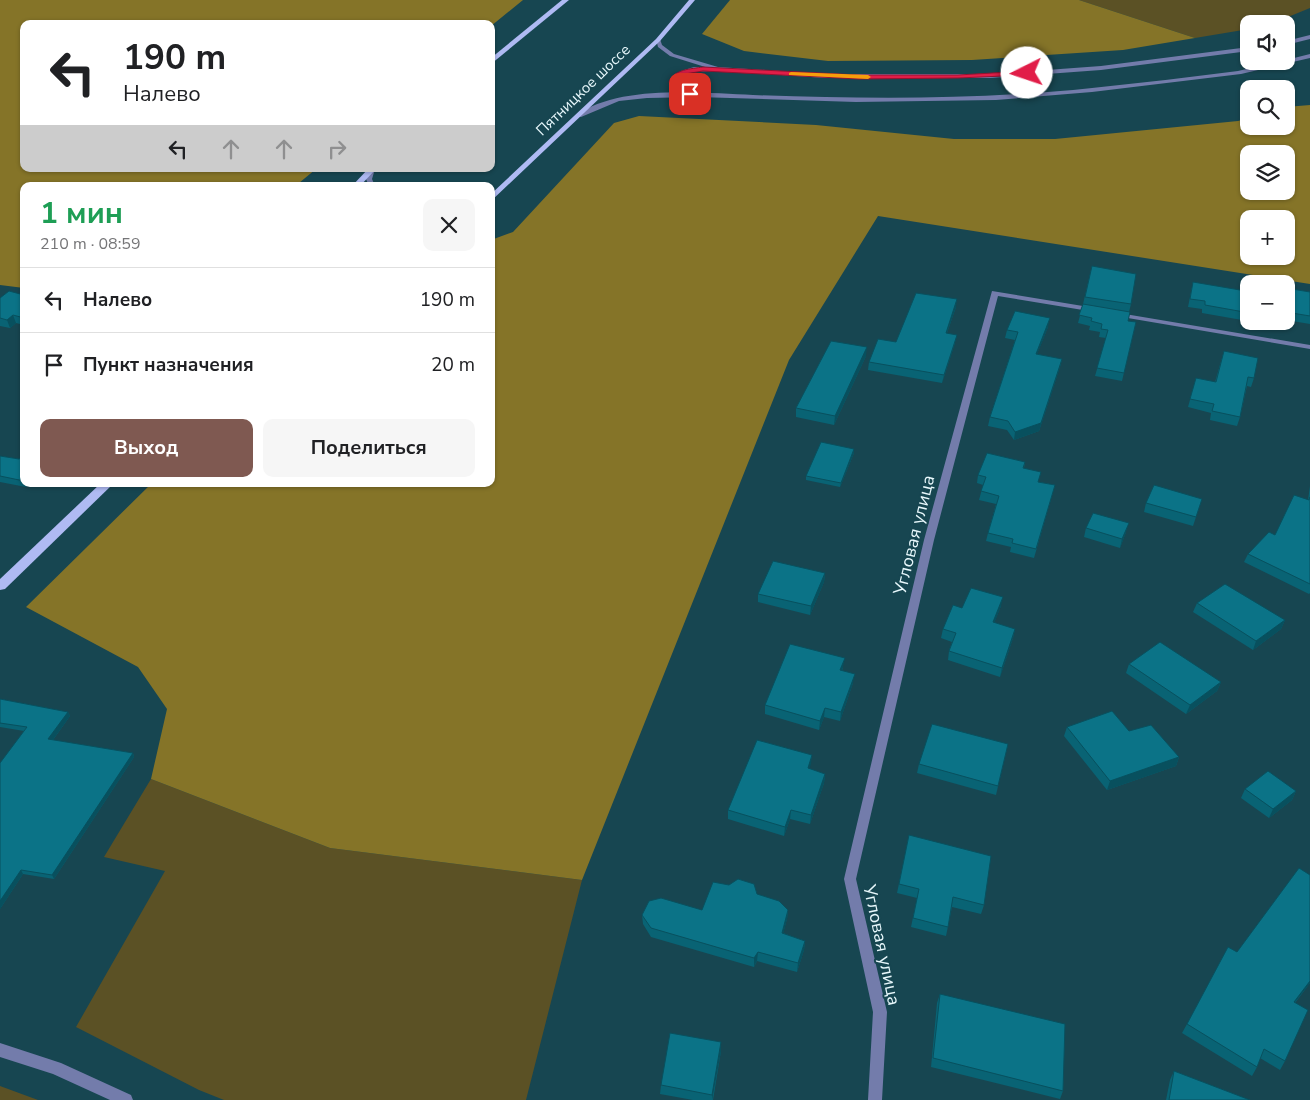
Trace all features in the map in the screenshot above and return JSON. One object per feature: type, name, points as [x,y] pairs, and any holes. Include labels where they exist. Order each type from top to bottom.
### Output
[{"type":"main road","points":[[495,59],[566,0]]},
{"type":"main road","name":"Пятницкое шоссе","points":[[495,196],[658,40],[692,0]]},
{"type":"main road","points":[[360,182],[369,172]]},
{"type":"main road","points":[[0,586],[105,487]]},
{"type":"street","points":[[1295,40],[1309,38]]},
{"type":"street","points":[[658,40],[660,46],[672,56],[718,69]]},
{"type":"street","points":[[698,95],[679,90],[673,84],[673,79],[689,70],[718,69],[826,76],[990,76],[1101,68],[1240,50]]},
{"type":"street","points":[[579,116],[618,99],[647,96],[698,95],[856,100],[996,98],[1192,79],[1241,72],[1310,56]]},
{"type":"street","points":[[495,192],[507,185]]},
{"type":"street","name":"Угловая улица","points":[[875,1100],[880,1012],[850,879],[929,540],[996,293],[1310,347]]},
{"type":"street","points":[[0,1050],[56,1068],[126,1100]]},
{"type":"shaded area","points":[[0,0],[523,0],[495,23],[495,20],[20,20],[20,172],[312,172],[300,182],[20,182],[20,288],[0,285]]},
{"type":"shaded area","points":[[730,0],[1079,0],[1195,38],[1123,50],[972,60],[828,61],[744,51],[702,34]]},
{"type":"shaded area","points":[[1079,0],[1310,0],[1310,8],[1293,15],[1240,15],[1240,30],[1195,38]]},
{"type":"shaded area","points":[[1310,105],[1310,284],[1295,282],[1295,275],[1253,275],[878,216],[789,360],[582,880],[330,848],[151,779],[167,709],[138,667],[26,607],[148,487],[495,487],[495,239],[513,232],[614,123],[639,116],[816,125],[954,139],[1055,139],[1240,120],[1240,135],[1295,135],[1295,106]]},
{"type":"shaded area","points":[[151,779],[330,848],[582,880],[526,1100],[224,1100],[199,1090],[76,1027],[165,871],[104,857]]},
{"type":"shaded area","points":[[0,1086],[38,1100],[0,1100]]},
{"type":"building","points":[[1092,266],[1136,274],[1131,304],[1085,297]]},
{"type":"building","points":[[1193,282],[1240,290],[1240,311],[1205,305],[1205,301],[1190,299]]},
{"type":"building","points":[[1295,290],[1310,292],[1310,316],[1295,314]]},
{"type":"building","points":[[9,291],[20,294],[20,317],[13,315],[7,320],[0,318],[0,298]]},
{"type":"building","points":[[916,293],[957,299],[946,333],[957,335],[944,375],[869,362],[878,339],[896,342]]},
{"type":"building","points":[[1083,304],[1130,312],[1128,321],[1136,322],[1124,373],[1097,368],[1108,330],[1101,329],[1102,324],[1091,321],[1092,318],[1079,315]]},
{"type":"building","points":[[1015,311],[1050,318],[1036,354],[1062,359],[1041,423],[1015,432],[1008,421],[990,417],[1018,332],[1007,330]]},
{"type":"building","points":[[831,341],[867,347],[835,416],[796,408]]},
{"type":"building","points":[[1224,351],[1258,358],[1254,378],[1248,377],[1240,417],[1212,411],[1214,404],[1190,399],[1196,378],[1216,382]]},
{"type":"building","points":[[821,442],[854,449],[841,483],[806,476]]},
{"type":"building","points":[[987,453],[1025,462],[1023,468],[1041,472],[1038,482],[1055,485],[1036,549],[1012,543],[1013,539],[988,533],[999,496],[981,491],[986,477],[978,475]]},
{"type":"building","points":[[0,456],[20,458],[20,480],[0,476]]},
{"type":"building","points":[[1154,485],[1202,499],[1196,517],[1146,503]]},
{"type":"building","points":[[1294,495],[1309,500],[1310,497],[1310,584],[1248,554],[1269,532],[1275,535]]},
{"type":"building","points":[[1093,513],[1129,523],[1122,539],[1086,528]]},
{"type":"building","points":[[773,561],[825,573],[811,606],[758,594]]},
{"type":"building","points":[[1225,584],[1285,620],[1256,641],[1197,603]]},
{"type":"building","points":[[971,588],[1003,597],[993,622],[1015,629],[1002,668],[949,651],[956,633],[943,629],[953,605],[962,608]]},
{"type":"building","points":[[1160,642],[1221,682],[1190,705],[1129,664]]},
{"type":"building","points":[[790,644],[845,658],[840,670],[855,674],[841,712],[825,708],[820,721],[765,705]]},
{"type":"building","points":[[0,699],[68,712],[48,739],[133,753],[52,875],[21,870],[0,901],[0,763],[27,727],[0,723]]},
{"type":"building","points":[[1112,711],[1129,731],[1151,725],[1179,757],[1110,781],[1067,727]]},
{"type":"building","points":[[932,724],[1008,744],[998,786],[919,764]]},
{"type":"building","points":[[757,740],[812,755],[808,768],[825,774],[811,815],[791,810],[785,827],[728,810]]},
{"type":"building","points":[[1268,771],[1296,791],[1273,809],[1245,789]]},
{"type":"building","points":[[909,835],[991,856],[984,905],[953,897],[948,927],[913,918],[919,889],[899,884]]},
{"type":"building","points":[[1299,868],[1310,875],[1310,981],[1294,1002],[1308,1010],[1285,1061],[1264,1049],[1257,1067],[1187,1024],[1228,947],[1237,952]]},
{"type":"building","points":[[738,879],[754,884],[757,894],[779,901],[788,910],[782,933],[805,941],[798,963],[758,952],[754,958],[651,928],[642,915],[649,901],[661,898],[702,910],[713,882],[729,885]]},
{"type":"building","points":[[940,994],[1065,1024],[1063,1091],[933,1058]]},
{"type":"building","points":[[670,1033],[721,1042],[712,1095],[661,1085]]},
{"type":"building","points":[[1174,1071],[1250,1100],[1169,1100]]},
{"type":"slow traffic","points":[[791,74],[868,77]]},
{"type":"route","points":[[690,94],[675,87],[672,82],[673,79],[675,76],[689,70],[703,69],[826,76],[910,78],[1027,73]]}]
